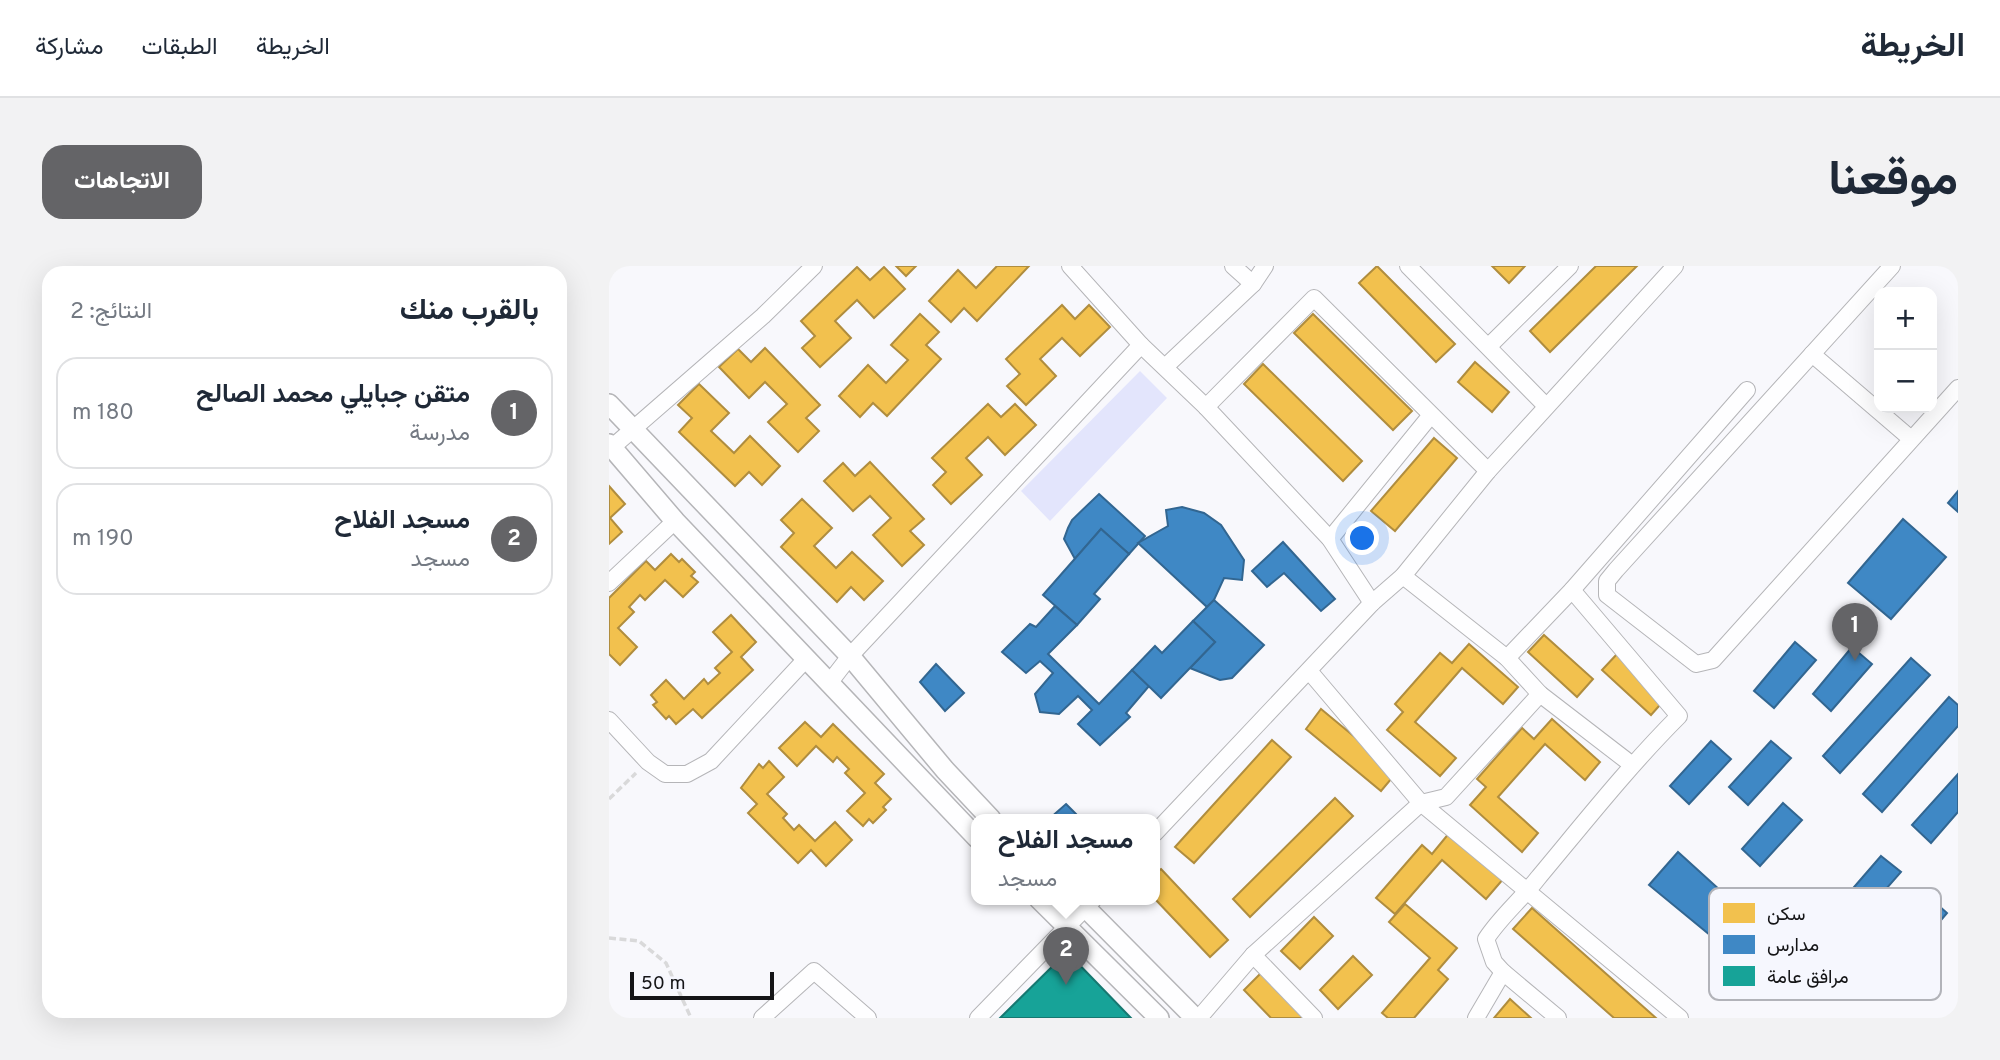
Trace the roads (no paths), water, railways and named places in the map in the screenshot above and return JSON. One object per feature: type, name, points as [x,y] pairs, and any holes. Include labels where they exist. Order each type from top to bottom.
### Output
[{"type":"street","points":[[814,266],[764,316],[610,447],[675,521],[806,659],[971,815]]},
{"type":"street","points":[[1070,266],[1141,345],[1206,407],[1330,539],[1373,603]]},
{"type":"street","points":[[1233,266],[1253,284]]},
{"type":"street","points":[[1164,367],[1253,284],[1265,266]]},
{"type":"street","points":[[1408,266],[1546,406]]},
{"type":"street","points":[[1489,346],[1570,266]]},
{"type":"street","points":[[1160,827],[1373,603],[1403,576],[1488,471],[1675,266]]},
{"type":"street","points":[[1892,266],[1607,581],[1607,595],[1696,664],[1713,660],[1910,438],[1958,388]]},
{"type":"street","points":[[1206,407],[1314,298],[1488,471]]},
{"type":"street","points":[[830,682],[850,656],[1141,345]]},
{"type":"street","points":[[1812,354],[1910,438]]},
{"type":"street","points":[[1507,658],[1571,590],[1747,390]]},
{"type":"street","points":[[609,404],[850,656],[945,770],[975,814]]},
{"type":"street","points":[[1330,539],[1430,415]]},
{"type":"street","points":[[609,583],[675,521]]},
{"type":"street","points":[[1403,576],[1507,658],[1540,694],[1631,764]]},
{"type":"street","points":[[1558,1018],[1503,972],[1494,961],[1486,939],[1500,918],[1529,890],[1631,764],[1679,716],[1571,590]]},
{"type":"street","points":[[609,720],[648,762],[665,774],[687,774],[711,761],[806,659]]},
{"type":"street","points":[[1310,672],[1421,803],[1680,1018]]},
{"type":"street","points":[[1089,905],[1197,1018],[1253,955],[1421,803],[1446,797],[1540,694]]},
{"type":"street","points":[[1045,905],[1159,1018]]},
{"type":"street","points":[[978,1018],[1068,928],[1084,905]]},
{"type":"street","points":[[1253,955],[1314,1018]]},
{"type":"street","points":[[762,1018],[814,971],[868,1018]]},
{"type":"street","points":[[1475,1018],[1503,972]]},
{"type":"place","name":"متقن جبايلي محمد الصالح","points":[[1855,661]]},
{"type":"place","name":"مسجد الفلاح","points":[[1066,985]]}]
